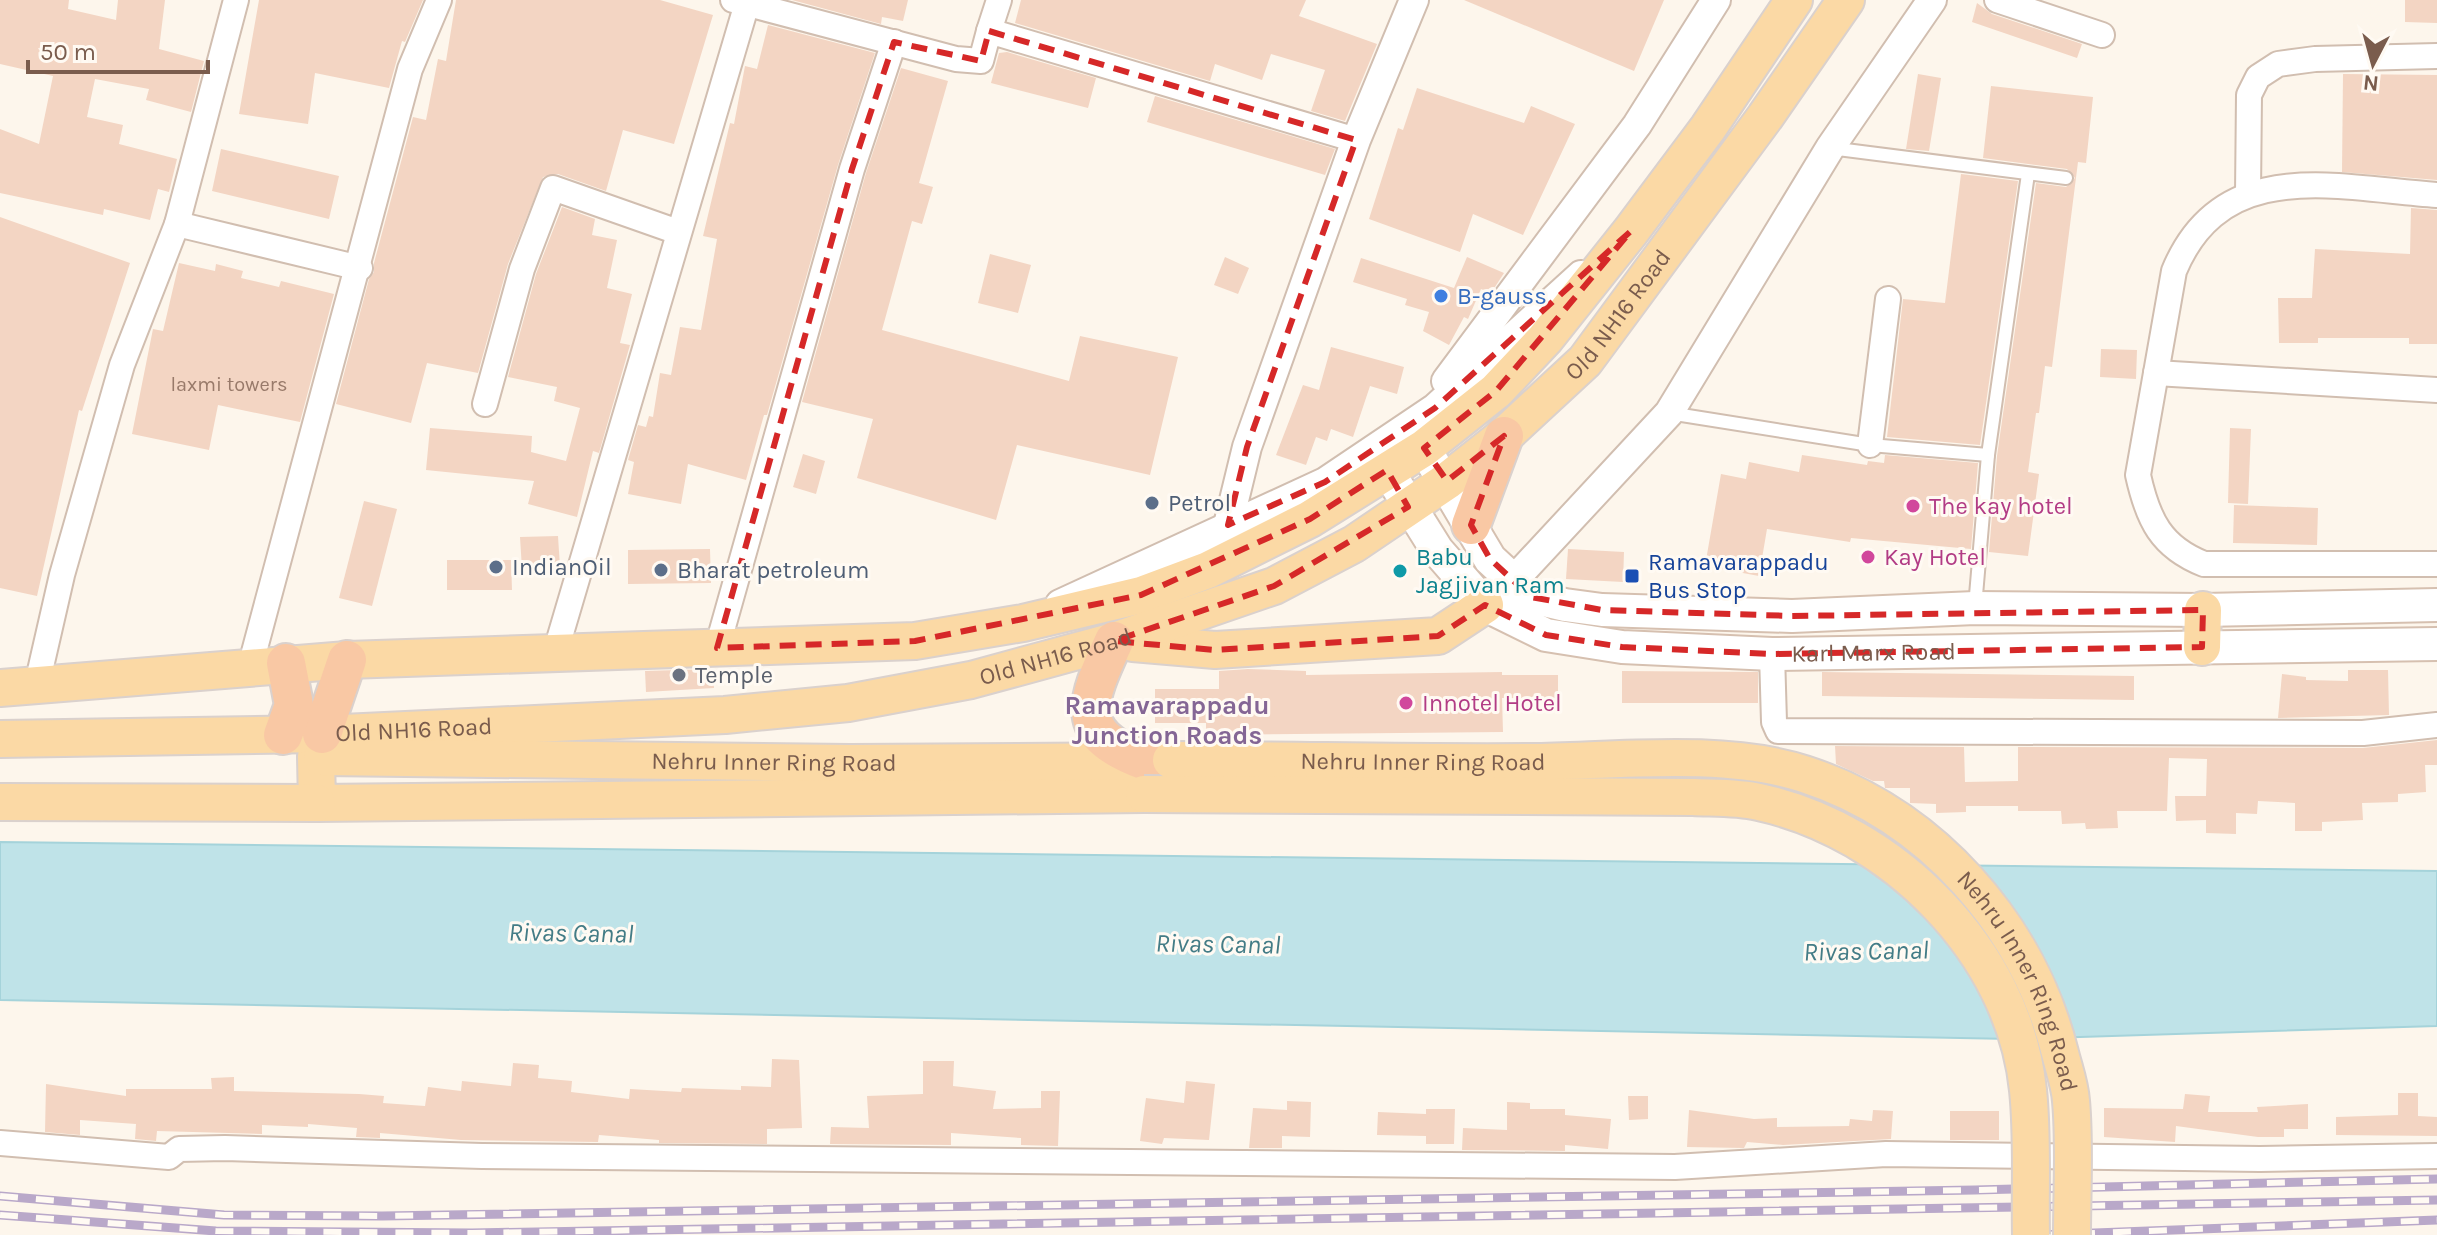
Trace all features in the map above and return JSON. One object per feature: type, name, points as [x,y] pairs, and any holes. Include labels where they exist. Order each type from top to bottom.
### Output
[{"type":"highway","points":[[1471,525],[1504,436]]},
{"type":"highway","points":[[1114,641],[1092,689],[1092,723],[1112,749],[1154,772]]},
{"type":"highway","points":[[319,745],[347,660]]},
{"type":"highway","points":[[268,665],[294,705],[283,735]]},
{"type":"main road","name":"Old NH16 Road","points":[[0,688],[347,660],[556,650],[915,641],[1023,623],[1141,595],[1208,570],[1310,519],[1424,448],[1506,381],[1545,339],[1631,231],[1708,128],[1794,0]]},
{"type":"main road","name":"Old NH16 Road","points":[[0,739],[283,735],[319,745],[848,703],[971,680],[1114,641],[1274,586],[1354,544],[1447,481],[1504,436],[1585,361],[1765,117],[1846,0]]},
{"type":"main road","name":"Karl Marx Road","points":[[1424,448],[1447,481],[1490,559],[1498,594]]},
{"type":"main road","name":"Karl Marx Road","points":[[1387,470],[1437,550],[1498,594],[1546,635],[1622,647],[1772,654],[2437,644]]},
{"type":"main road","name":"Karl Marx Road","points":[[1498,594],[1602,610],[1792,616],[1975,608],[2203,610],[2437,605]]},
{"type":"main road","points":[[1114,641],[1215,650],[1438,636],[1498,594]]},
{"type":"main road","points":[[2202,647],[2203,610]]},
{"type":"main road","points":[[317,803],[319,745]]},
{"type":"main road","name":"Nehru Inner Ring Road","points":[[319,745],[1154,772]]},
{"type":"main road","name":"Nehru Inner Ring Road","points":[[0,802],[317,803],[1154,772],[1667,759],[1751,763],[1804,774],[1893,815],[1924,838],[1975,889],[2015,940],[2040,989],[2071,1098],[2072,1235]]},
{"type":"main road","points":[[1154,772],[1758,802],[1820,822],[1877,851],[1931,897],[1975,949],[2001,995],[2020,1050],[2028,1089],[2031,1235]]},
{"type":"street","points":[[37,684],[62,575],[122,365],[177,224],[236,0]]},
{"type":"street","points":[[268,665],[360,268],[410,69],[439,0]]},
{"type":"street","points":[[556,650],[678,232],[741,1],[956,59],[981,61],[999,0]]},
{"type":"street","points":[[1435,408],[1440,390],[1449,377],[1637,125],[1715,0]]},
{"type":"street","points":[[1498,594],[1669,413],[1830,148],[1932,0]]},
{"type":"street","points":[[1997,0],[2102,35]]},
{"type":"street","points":[[1228,525],[1247,447],[1356,140],[1412,1]]},
{"type":"street","points":[[989,31],[1356,140]]},
{"type":"street","points":[[717,648],[852,169],[894,42]]},
{"type":"street","points":[[2248,193],[2249,95],[2258,77],[2278,64],[2315,59],[2437,56]]},
{"type":"street","points":[[2437,195],[2311,186],[2248,193],[2207,216],[2186,242],[2174,271],[2138,475],[2144,503],[2160,535],[2180,555],[2204,564],[2245,567],[2437,564]]},
{"type":"street","points":[[485,404],[522,269],[553,188],[678,232]]},
{"type":"street","points":[[177,224],[360,268]]},
{"type":"street","points":[[1023,623],[1325,482],[1435,408],[1631,231]]},
{"type":"street","points":[[1870,445],[1888,299]]},
{"type":"street","points":[[2156,373],[2437,390]]},
{"type":"street","points":[[1772,654],[1774,722],[1778,731],[2363,733],[2437,725]]},
{"type":"street","points":[[0,1143],[169,1157],[179,1149],[225,1148],[482,1156],[1659,1167],[1886,1154],[2244,1159],[2437,1156]]},
{"type":"lane","points":[[1830,148],[2066,178]]},
{"type":"lane","points":[[1975,608],[1988,455],[2028,174]]},
{"type":"lane","points":[[1669,413],[1870,445],[1988,455]]},
{"type":"highlighted area","points":[[989,31],[1356,140],[1247,447],[1228,525],[1325,482],[1435,408],[1631,231],[1496,391],[1424,448],[1447,481],[1504,436],[1471,525],[1490,559],[1531,597],[1602,610],[1792,616],[2203,610],[2202,647],[1772,654],[1622,647],[1546,635],[1485,605],[1438,636],[1215,650],[1114,641],[1274,586],[1408,507],[1387,470],[1310,519],[1141,595],[915,641],[717,648],[852,169],[894,42],[981,61]]},
{"type":"water","name":"Rivas Canal","points":[[0,842],[2437,871],[2437,1026],[2012,1039],[0,1000]]},
{"type":"building","points":[[0,0],[69,0],[68,9],[116,20],[118,0],[165,0],[159,49],[204,61],[191,112],[146,100],[149,89],[95,79],[87,117],[123,125],[119,144],[177,159],[169,192],[158,189],[150,220],[104,209],[103,215],[0,193],[0,129],[39,144],[53,76],[0,64]]},
{"type":"building","points":[[259,0],[423,0],[405,42],[402,41],[389,88],[315,73],[308,124],[239,114]]},
{"type":"building","points":[[456,0],[660,0],[713,15],[674,144],[623,130],[606,191],[558,174],[543,177],[508,264],[478,373],[427,363],[411,423],[336,404],[369,279],[374,272],[413,117],[426,120],[438,59],[446,61]]},
{"type":"building","points":[[792,0],[908,0],[903,21],[882,17],[881,24]]},
{"type":"building","points":[[1021,0],[1306,0],[1299,16],[1377,44],[1345,121],[1311,111],[1325,70],[1271,54],[1262,80],[1215,64],[1210,81],[1015,23]]},
{"type":"building","points":[[1464,0],[1664,0],[1634,71]]},
{"type":"building","points":[[2405,0],[2437,0],[2437,23],[2405,22]]},
{"type":"building","points":[[1977,3],[1992,14],[2082,44],[2077,58],[1972,22]]},
{"type":"building","points":[[768,25],[875,53],[838,165],[746,480],[688,464],[681,504],[628,494],[634,462],[628,460],[638,425],[646,427],[649,416],[653,417],[660,373],[671,375],[680,327],[701,330],[717,239],[703,236],[730,123],[734,124],[745,66],[757,69]]},
{"type":"building","points":[[1007,52],[1096,78],[1088,108],[991,83],[999,53]]},
{"type":"building","points":[[901,68],[948,81],[919,183],[933,187],[922,224],[912,221],[882,330],[1069,381],[1080,336],[1178,357],[1150,475],[1017,445],[996,520],[857,478],[873,419],[802,402],[866,173]]},
{"type":"building","points":[[1918,74],[1941,78],[1929,151],[1906,149]]},
{"type":"building","points":[[2343,74],[2437,75],[2437,180],[2342,172]]},
{"type":"building","points":[[1991,86],[2093,97],[2086,163],[2078,162],[2052,367],[2045,366],[2039,413],[2036,413],[2028,472],[2039,474],[2028,556],[1989,552],[1997,456],[2036,183],[2066,187],[2075,178],[2067,169],[1983,158]]},
{"type":"building","points":[[1417,88],[1524,123],[1531,106],[1575,124],[1523,235],[1473,214],[1460,252],[1369,219],[1398,128],[1403,130]]},
{"type":"building","points":[[1155,96],[1335,149],[1325,175],[1147,122]]},
{"type":"building","points":[[221,149],[339,176],[329,219],[212,191]]},
{"type":"building","points":[[1961,174],[2018,181],[1980,445],[1887,437],[1903,299],[1945,303]]},
{"type":"building","points":[[562,207],[595,219],[592,235],[617,240],[607,288],[632,294],[620,343],[630,345],[599,453],[593,451],[577,517],[528,504],[534,481],[426,470],[430,428],[532,436],[531,452],[566,461],[580,408],[554,401],[557,387],[508,377],[536,274]]},
{"type":"building","points":[[2411,208],[2437,210],[2437,344],[2409,344],[2409,338],[2318,338],[2318,343],[2279,343],[2278,298],[2312,298],[2315,249],[2410,254]]},
{"type":"building","points":[[0,217],[130,263],[82,411],[79,410],[37,596],[0,588]]},
{"type":"building","points":[[990,254],[1031,265],[1018,313],[978,303]]},
{"type":"building","points":[[1225,257],[1249,268],[1238,294],[1214,285]]},
{"type":"building","points":[[1467,257],[1504,273],[1491,293],[1481,289],[1468,319],[1464,317],[1449,345],[1423,331],[1429,312],[1405,305],[1407,299],[1353,282],[1361,258],[1454,288]]},
{"type":"building","points":[[179,263],[215,271],[216,264],[243,271],[241,278],[279,287],[281,281],[334,294],[300,422],[218,405],[209,450],[132,434],[153,329],[163,331]]},
{"type":"building","points":[[1331,347],[1404,367],[1397,394],[1370,386],[1353,437],[1331,429],[1327,441],[1316,437],[1306,465],[1276,455],[1303,385],[1319,390]]},
{"type":"building","points":[[2101,349],[2137,350],[2136,379],[2100,377]]},
{"type":"building","points":[[2230,428],[2251,429],[2248,504],[2228,503]]},
{"type":"building","points":[[803,454],[825,461],[816,494],[793,487]]},
{"type":"building","points":[[1802,455],[1867,465],[1868,461],[1884,463],[1885,455],[1978,463],[1971,549],[1851,538],[1850,542],[1767,529],[1759,576],[1705,566],[1721,474],[1746,479],[1749,462],[1799,472]]},
{"type":"building","points":[[364,501],[397,509],[372,606],[339,598]]},
{"type":"building","points":[[2234,505],[2318,508],[2317,545],[2233,543]]},
{"type":"building","points":[[558,536],[560,567],[522,569],[520,537]]},
{"type":"building","points":[[710,549],[711,583],[628,584],[628,550]]},
{"type":"building","points":[[1568,549],[1624,552],[1623,582],[1566,579]]},
{"type":"building","points":[[447,560],[511,560],[512,590],[447,590]]},
{"type":"building","name":"Temple","points":[[713,669],[714,688],[646,692],[645,671]]},
{"type":"building","points":[[2348,670],[2388,670],[2389,715],[2278,718],[2282,674],[2306,677],[2306,680],[2348,681]]},
{"type":"building","points":[[1219,671],[1306,671],[1306,675],[1502,672],[1502,675],[1558,675],[1558,698],[1502,698],[1503,732],[1206,735],[1206,723],[1155,723],[1155,689],[1219,689]]},
{"type":"building","points":[[1622,671],[1758,672],[1758,703],[1622,703]]},
{"type":"building","points":[[1822,672],[2134,676],[2134,700],[1822,696]]},
{"type":"building","points":[[2437,740],[2437,765],[2425,765],[2426,792],[2398,794],[2398,802],[2362,803],[2363,820],[2322,822],[2322,831],[2295,831],[2295,803],[2258,801],[2257,814],[2236,813],[2236,834],[2206,833],[2206,820],[2176,821],[2175,796],[2206,796],[2207,759],[2169,758],[2167,811],[2117,811],[2118,828],[2086,829],[2085,823],[2062,824],[2061,811],[2018,811],[2018,806],[1966,806],[1966,812],[1936,813],[1936,804],[1910,803],[1910,788],[1885,788],[1884,781],[1873,781],[1836,764],[1835,746],[1964,747],[1965,782],[2018,781],[2018,747],[2363,748]]},
{"type":"building","points":[[772,1059],[799,1060],[802,1128],[767,1129],[767,1144],[659,1143],[659,1140],[599,1135],[598,1142],[461,1140],[380,1133],[380,1138],[356,1137],[357,1128],[308,1124],[308,1127],[262,1125],[262,1134],[157,1131],[156,1141],[135,1139],[136,1124],[80,1120],[80,1135],[45,1132],[46,1084],[126,1096],[126,1089],[212,1089],[211,1078],[234,1077],[234,1091],[359,1094],[384,1096],[383,1103],[425,1106],[428,1087],[461,1091],[462,1081],[511,1086],[513,1063],[539,1065],[538,1078],[572,1081],[571,1092],[629,1099],[630,1089],[681,1092],[682,1088],[741,1090],[741,1086],[771,1087]]},
{"type":"building","points":[[923,1061],[954,1061],[953,1086],[996,1091],[993,1109],[1041,1108],[1041,1091],[1060,1091],[1058,1146],[1021,1145],[1021,1138],[951,1133],[951,1145],[830,1144],[831,1127],[869,1128],[867,1096],[923,1094]]},
{"type":"building","points":[[1186,1081],[1215,1084],[1209,1140],[1164,1138],[1162,1144],[1140,1141],[1146,1098],[1184,1103]]},
{"type":"building","points":[[2398,1093],[2418,1093],[2418,1116],[2437,1117],[2437,1136],[2336,1135],[2336,1117],[2398,1115]]},
{"type":"building","points":[[2185,1094],[2210,1096],[2208,1112],[2258,1112],[2257,1107],[2308,1104],[2308,1129],[2284,1129],[2284,1137],[2258,1137],[2176,1126],[2175,1142],[2104,1137],[2104,1108],[2183,1109]]},
{"type":"building","points":[[1628,1096],[1648,1096],[1648,1119],[1629,1120]]},
{"type":"building","points":[[1287,1101],[1311,1102],[1310,1137],[1282,1136],[1282,1148],[1249,1148],[1253,1108],[1287,1110]]},
{"type":"building","points":[[1507,1102],[1530,1103],[1530,1109],[1565,1109],[1565,1115],[1611,1119],[1608,1149],[1565,1145],[1565,1151],[1462,1150],[1463,1128],[1507,1130]]},
{"type":"building","points":[[1426,1109],[1455,1109],[1454,1144],[1426,1144],[1426,1136],[1377,1135],[1378,1112],[1426,1114]]},
{"type":"building","points":[[1689,1110],[1754,1119],[1777,1118],[1777,1127],[1849,1126],[1850,1119],[1872,1121],[1873,1110],[1893,1111],[1891,1139],[1783,1145],[1747,1142],[1744,1148],[1687,1147]]},
{"type":"building","points":[[1950,1111],[1999,1111],[1999,1140],[1950,1140]]},
{"type":"railway","points":[[0,1196],[224,1215],[382,1216],[1975,1190],[2437,1179]]},
{"type":"railway","points":[[0,1215],[216,1231],[472,1233],[2437,1200]]},
{"type":"railway","points":[[2041,1235],[2437,1220]]},
{"type":"place","name":"B-gauss","points":[[1441,296]]},
{"type":"place","name":"Petrol","points":[[1152,503]]},
{"type":"place","name":"The kay hotel","points":[[1913,506]]},
{"type":"place","name":"Kay Hotel","points":[[1868,557]]},
{"type":"place","name":"IndianOil","points":[[496,567]]},
{"type":"place","name":"Bharat petroleum","points":[[661,570]]},
{"type":"place","name":"Babu Jagjivan Ram","points":[[1400,571]]},
{"type":"place","name":"Ramavarappadu Bus Stop","points":[[1632,576]]},
{"type":"place","name":"Temple","points":[[679,675]]},
{"type":"place","name":"Innotel Hotel","points":[[1406,703]]},
{"type":"district","name":"Ramavarappadu Junction Roads","points":[[1167,720]]}]
